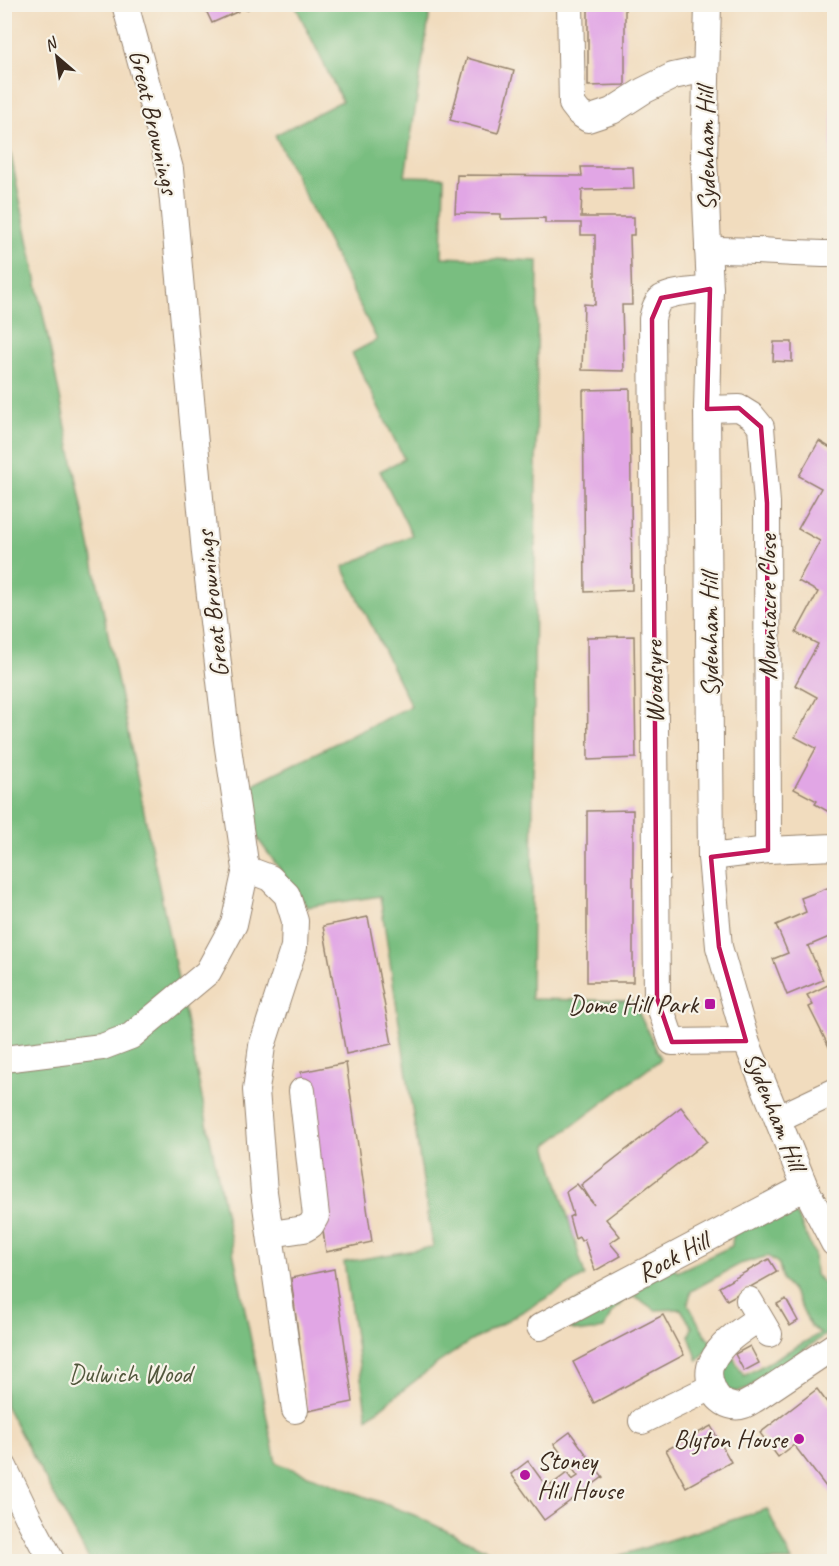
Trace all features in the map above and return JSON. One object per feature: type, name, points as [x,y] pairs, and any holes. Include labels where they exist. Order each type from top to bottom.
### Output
[{"type":"street","name":"Great Brownings","points":[[4,1059],[102,1047],[131,1036],[208,972],[234,924],[246,869],[227,741],[206,554],[170,169],[125,4]]},
{"type":"street","points":[[570,4],[572,104],[588,119],[612,111],[643,91],[674,76],[706,69]]},
{"type":"street","name":"Sydenham Hill","points":[[708,4],[704,157],[710,289],[707,409],[711,857],[719,947],[746,1041],[805,1187],[834,1243]]},
{"type":"street","points":[[708,250],[744,249],[834,254]]},
{"type":"street","name":"Woodsyre","points":[[710,289],[661,298],[651,319],[657,998],[672,1042],[746,1041]]},
{"type":"street","name":"Mountacre Close","points":[[707,409],[739,408],[752,416],[761,428],[767,502],[768,850]]},
{"type":"street","points":[[711,857],[768,850],[834,847]]},
{"type":"street","points":[[246,869],[270,878],[287,895],[295,921],[294,947],[262,1046],[256,1090],[264,1192],[296,1410]]},
{"type":"street","points":[[271,1234],[304,1229],[311,1225],[316,1216],[302,1091]]},
{"type":"street","points":[[779,1118],[834,1092]]},
{"type":"street","name":"Rock Hill","points":[[540,1327],[805,1187]]},
{"type":"street","points":[[759,1317],[725,1343],[710,1365],[709,1377],[712,1387],[725,1404],[734,1407],[755,1399],[834,1346]]},
{"type":"street","points":[[642,1421],[712,1387]]},
{"type":"street","points":[[4,1467],[52,1562]]},
{"type":"highlighted area","points":[[710,289],[707,409],[739,408],[761,427],[767,503],[768,850],[711,857],[719,947],[746,1041],[672,1042],[657,998],[652,319],[661,298]]},
{"type":"green space","points":[[295,5],[431,5],[405,176],[444,177],[442,257],[538,261],[531,999],[633,1001],[661,1059],[547,1145],[585,1276],[471,1341],[438,1363],[367,1418],[344,1262],[433,1247],[380,896],[307,907],[255,835],[249,786],[411,706],[343,567],[412,535],[380,471],[404,459],[352,353],[377,340],[275,135],[342,101]]},
{"type":"green space","name":"Dulwich Wood","points":[[4,121],[276,1463],[414,1515],[509,1561],[90,1561],[5,1405]]},
{"type":"green space","points":[[788,1204],[798,1217],[814,1254],[815,1275],[834,1293],[834,1329],[748,1388],[736,1392],[725,1389],[719,1366],[730,1352],[744,1376],[821,1333],[811,1327],[794,1293],[783,1281],[779,1264],[768,1256],[740,1264],[691,1291],[688,1304],[712,1343],[698,1361],[689,1336],[692,1327],[681,1309],[655,1310],[636,1297],[626,1298],[611,1314],[604,1329],[584,1332],[571,1329],[562,1308],[671,1262],[677,1272],[732,1246],[733,1234]]},
{"type":"green space","points":[[767,1509],[792,1561],[603,1561]]},
{"type":"building","points":[[203,4],[236,4],[239,11],[212,23]]},
{"type":"building","points":[[243,4],[258,4],[246,10]]},
{"type":"building","points":[[588,4],[625,4],[625,85],[588,86]]},
{"type":"building","points":[[467,58],[514,71],[498,133],[450,120]]},
{"type":"building","points":[[833,90],[834,180],[830,180]]},
{"type":"building","points":[[581,167],[633,167],[634,189],[582,190],[581,217],[634,217],[634,235],[630,235],[632,305],[622,305],[624,371],[582,370],[584,304],[595,305],[595,235],[581,235],[581,223],[545,223],[545,218],[501,219],[501,214],[455,213],[457,175],[582,176]]},
{"type":"building","points":[[774,342],[792,342],[792,362],[773,361]]},
{"type":"building","points":[[630,389],[632,590],[585,592],[583,390]]},
{"type":"building","points":[[819,441],[834,450],[834,815],[815,804],[817,801],[794,789],[816,748],[795,737],[817,697],[795,685],[818,644],[796,633],[818,592],[798,581],[820,541],[798,529],[821,488],[799,476]]},
{"type":"building","points":[[634,636],[636,758],[588,760],[587,637]]},
{"type":"building","points":[[633,810],[633,982],[587,982],[587,811]]},
{"type":"building","points":[[830,887],[834,897],[834,925],[832,925],[834,935],[808,946],[823,980],[787,995],[773,959],[788,953],[776,925],[806,912],[801,898]]},
{"type":"building","points":[[368,917],[392,1044],[346,1054],[323,926]]},
{"type":"building","points":[[832,983],[834,988],[834,1057],[809,1007],[813,1005],[807,995]]},
{"type":"building","points":[[346,1063],[372,1242],[326,1252],[301,1072]]},
{"type":"building","points":[[681,1107],[707,1141],[606,1219],[620,1236],[610,1243],[621,1256],[595,1271],[584,1239],[581,1241],[579,1237],[575,1239],[569,1217],[573,1215],[566,1192],[577,1184],[594,1205],[581,1185]]},
{"type":"building","points":[[769,1259],[777,1272],[727,1300],[719,1287]]},
{"type":"building","points":[[334,1269],[353,1402],[308,1411],[291,1278]]},
{"type":"building","points":[[786,1299],[798,1321],[790,1326],[777,1304]]},
{"type":"building","points":[[663,1315],[684,1355],[594,1403],[573,1362]]},
{"type":"building","points":[[750,1346],[759,1363],[744,1371],[735,1354]]},
{"type":"building","name":"Blyton House","points":[[817,1389],[834,1412],[833,1496],[794,1445],[778,1457],[760,1433]]},
{"type":"building","points":[[711,1426],[731,1462],[686,1487],[666,1450]]},
{"type":"building","name":"Stoney Hill House","points":[[570,1432],[603,1477],[544,1520],[511,1474],[528,1461],[552,1494],[555,1491],[551,1485],[567,1473],[572,1480],[578,1476],[554,1444]]},
{"type":"place","name":"Dome Hill Park","points":[[710,1004]]},
{"type":"place","name":"Blyton House","points":[[799,1439]]},
{"type":"place","name":"Stoney Hill House","points":[[525,1475]]}]
